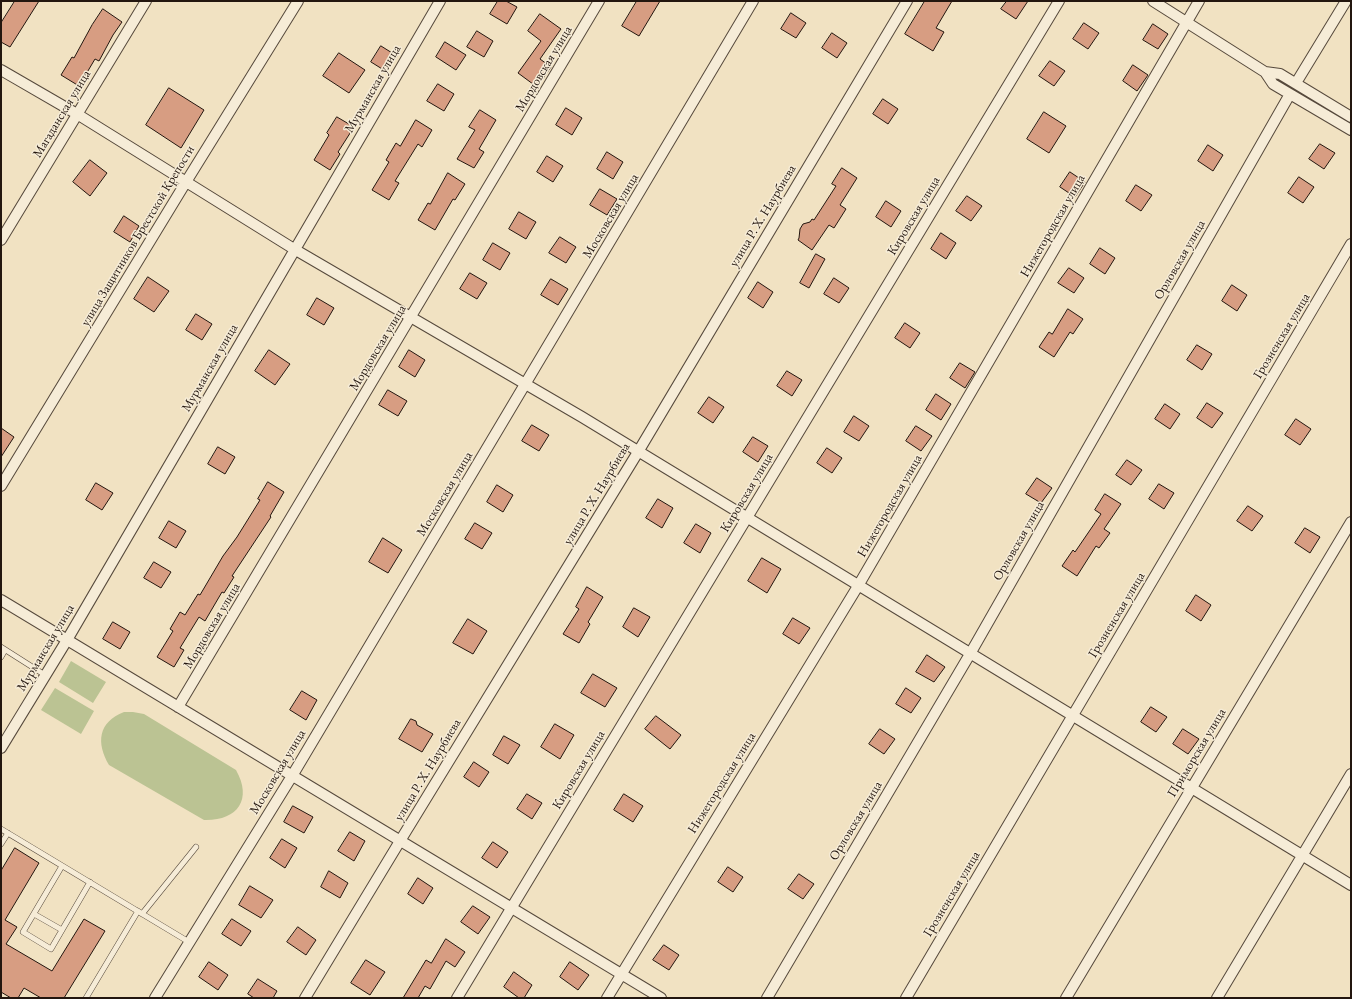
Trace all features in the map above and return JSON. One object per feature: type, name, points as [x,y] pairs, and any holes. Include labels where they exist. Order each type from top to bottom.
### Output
[{"type":"street","name":"Магаданская улица","points":[[1,240],[146,1]]},
{"type":"street","name":"улица Защитников Брестской Крепости","points":[[1,486],[298,1]]},
{"type":"street","name":"Мурманская улица","points":[[1,748],[67,640],[440,1]]},
{"type":"street","name":"Мордовская улица","points":[[178,707],[599,1]]},
{"type":"street","name":"Московская улица","points":[[155,998],[292,776],[526,385],[753,1]]},
{"type":"street","name":"улица Р. Х. Наурбиева","points":[[305,998],[638,452],[907,1]]},
{"type":"street","name":"Кировская улица","points":[[457,998],[1059,1]]},
{"type":"street","points":[[1153,1],[1265,72],[1273,84],[1351,130]]},
{"type":"street","name":"Нижегородская улица","points":[[607,998],[858,586],[1199,1]]},
{"type":"street","points":[[1296,84],[1346,1]]},
{"type":"street","points":[[1,70],[77,114],[294,249],[638,452],[1351,886]]},
{"type":"street","points":[[1265,72],[1280,74],[1351,117]]},
{"type":"street","name":"Орловская улица","points":[[767,998],[970,654],[1290,94]]},
{"type":"street","name":"Грозненская улица","points":[[906,998],[1351,244]]},
{"type":"street","name":"Приморская улица","points":[[1066,998],[1351,522]]},
{"type":"street","points":[[1,600],[661,998]]},
{"type":"street","points":[[1217,998],[1351,774]]},
{"type":"lane","points":[[1,657],[3,649],[46,675]]},
{"type":"lane","points":[[1,829],[189,942]]},
{"type":"lane","points":[[1,844],[8,833]]},
{"type":"lane","points":[[86,998],[140,912],[196,847]]},
{"type":"lane","points":[[62,866],[23,932],[51,949],[90,882]]},
{"type":"lane","points":[[34,914],[62,930]]},
{"type":"green space","points":[[71,661],[106,682],[93,703],[59,682]]},
{"type":"green space","points":[[55,688],[94,711],[81,734],[41,710]]},
{"type":"green space","points":[[124,712],[144,714],[236,770],[241,781],[243,791],[239,807],[233,813],[225,817],[204,820],[109,765],[102,749],[102,734],[104,727],[109,721],[115,716]]},
{"type":"building","points":[[15,1],[39,1],[10,47],[1,42],[1,23]]},
{"type":"building","points":[[498,1],[506,1],[517,7],[507,24],[490,14]]},
{"type":"building","points":[[637,1],[660,1],[639,36],[622,26]]},
{"type":"building","points":[[925,1],[952,1],[936,28],[944,32],[933,51],[905,34]]},
{"type":"building","points":[[1007,1],[1028,1],[1016,19],[1001,9]]},
{"type":"building","points":[[103,9],[122,22],[99,61],[95,59],[79,86],[61,75],[72,57],[74,58],[92,25]]},
{"type":"building","points":[[791,13],[806,23],[796,38],[781,29]]},
{"type":"building","points":[[540,14],[561,29],[540,59],[551,67],[537,87],[518,73],[541,41],[528,31]]},
{"type":"building","points":[[1084,23],[1099,33],[1088,49],[1073,39]]},
{"type":"building","points":[[1153,24],[1168,34],[1158,49],[1143,40]]},
{"type":"building","points":[[477,31],[493,41],[484,57],[467,47]]},
{"type":"building","points":[[832,33],[847,43],[837,58],[822,48]]},
{"type":"building","points":[[445,42],[466,55],[456,70],[436,57]]},
{"type":"building","points":[[381,46],[397,56],[387,72],[371,62]]},
{"type":"building","points":[[339,53],[365,70],[349,93],[323,76]]},
{"type":"building","points":[[1050,61],[1065,71],[1054,86],[1039,76]]},
{"type":"building","points":[[1133,65],[1148,75],[1137,91],[1123,81]]},
{"type":"building","points":[[438,84],[454,94],[444,111],[427,101]]},
{"type":"building","points":[[169,88],[204,110],[181,148],[146,125]]},
{"type":"building","points":[[883,99],[898,109],[888,124],[873,114]]},
{"type":"building","points":[[566,108],[582,118],[572,135],[556,125]]},
{"type":"building","points":[[480,110],[496,120],[479,149],[484,152],[474,168],[457,159],[475,130],[469,127]]},
{"type":"building","points":[[1044,112],[1066,126],[1049,153],[1027,139]]},
{"type":"building","points":[[337,117],[354,127],[338,152],[340,154],[330,170],[314,160],[329,135],[327,133]]},
{"type":"building","points":[[416,120],[432,130],[422,147],[418,144],[395,181],[399,183],[389,200],[372,190],[389,162],[386,160],[396,143],[400,146]]},
{"type":"building","points":[[1320,144],[1335,153],[1324,169],[1309,159]]},
{"type":"building","points":[[1208,145],[1223,155],[1213,171],[1198,161]]},
{"type":"building","points":[[607,152],[623,162],[613,179],[597,169]]},
{"type":"building","points":[[547,156],[563,166],[553,182],[537,172]]},
{"type":"building","points":[[90,160],[107,173],[90,196],[73,182]]},
{"type":"building","points":[[842,168],[857,178],[840,205],[846,209],[834,228],[829,225],[812,250],[798,240],[800,229],[803,224],[810,222],[812,219],[814,220],[836,186],[832,184]]},
{"type":"building","points":[[1070,172],[1085,182],[1075,197],[1060,187]]},
{"type":"building","points":[[448,173],[465,184],[455,200],[453,199],[435,230],[418,220],[428,203],[430,204]]},
{"type":"building","points":[[1299,177],[1314,187],[1303,203],[1288,193]]},
{"type":"building","points":[[1136,185],[1152,195],[1141,211],[1126,201]]},
{"type":"building","points":[[600,189],[617,199],[607,215],[590,205]]},
{"type":"building","points":[[967,196],[982,206],[971,221],[956,211]]},
{"type":"building","points":[[886,201],[901,211],[891,227],[876,217]]},
{"type":"building","points":[[519,212],[536,222],[526,239],[509,229]]},
{"type":"building","points":[[124,216],[139,226],[130,242],[114,232]]},
{"type":"building","points":[[941,233],[956,243],[946,259],[931,249]]},
{"type":"building","points":[[560,237],[576,247],[566,263],[549,253]]},
{"type":"building","points":[[493,243],[510,253],[500,270],[483,260]]},
{"type":"building","points":[[1100,248],[1115,258],[1105,274],[1090,264]]},
{"type":"building","points":[[816,254],[825,259],[809,288],[800,283]]},
{"type":"building","points":[[1069,268],[1084,278],[1074,293],[1058,283]]},
{"type":"building","points":[[470,273],[487,283],[477,299],[460,289]]},
{"type":"building","points":[[148,277],[169,291],[154,312],[134,299]]},
{"type":"building","points":[[834,278],[849,288],[839,303],[824,294]]},
{"type":"building","points":[[551,279],[568,289],[558,305],[541,295]]},
{"type":"building","points":[[758,282],[773,292],[763,308],[748,298]]},
{"type":"building","points":[[1232,285],[1247,295],[1237,311],[1222,301]]},
{"type":"building","points":[[317,298],[334,308],[324,325],[307,315]]},
{"type":"building","points":[[1068,309],[1083,319],[1073,334],[1070,332],[1054,357],[1039,347],[1049,332],[1052,334]]},
{"type":"building","points":[[196,314],[212,324],[202,340],[186,330]]},
{"type":"building","points":[[905,323],[920,333],[910,348],[895,338]]},
{"type":"building","points":[[1197,345],[1212,354],[1202,370],[1187,360]]},
{"type":"building","points":[[269,350],[290,364],[275,385],[255,371]]},
{"type":"building","points":[[409,350],[425,360],[415,377],[399,367]]},
{"type":"building","points":[[960,363],[975,372],[965,388],[950,378]]},
{"type":"building","points":[[787,371],[802,380],[792,396],[777,386]]},
{"type":"building","points":[[388,390],[407,401],[398,416],[379,405]]},
{"type":"building","points":[[936,394],[951,404],[941,420],[926,410]]},
{"type":"building","points":[[709,397],[724,407],[713,423],[698,413]]},
{"type":"building","points":[[1207,403],[1223,413],[1212,428],[1197,418]]},
{"type":"building","points":[[1165,404],[1180,414],[1170,429],[1155,419]]},
{"type":"building","points":[[854,416],[869,426],[859,441],[844,432]]},
{"type":"building","points":[[1296,419],[1311,429],[1300,445],[1285,435]]},
{"type":"building","points":[[532,425],[549,435],[539,451],[522,441]]},
{"type":"building","points":[[916,426],[932,436],[921,451],[906,441]]},
{"type":"building","points":[[1,428],[14,437],[1,457]]},
{"type":"building","points":[[753,437],[768,446],[758,462],[743,452]]},
{"type":"building","points":[[218,447],[235,457],[225,474],[208,464]]},
{"type":"building","points":[[827,448],[842,458],[832,473],[817,463]]},
{"type":"building","points":[[1127,460],[1142,470],[1131,485],[1116,475]]},
{"type":"building","points":[[1037,478],[1052,488],[1041,503],[1026,494]]},
{"type":"building","points":[[268,482],[284,492],[270,516],[271,517],[232,576],[234,577],[224,593],[222,592],[205,621],[199,617],[180,648],[184,650],[174,667],[157,657],[173,631],[170,629],[180,612],[185,615],[198,594],[200,595],[223,556],[237,537],[260,500],[258,499]]},
{"type":"building","points":[[96,483],[113,493],[102,510],[86,500]]},
{"type":"building","points":[[1159,484],[1174,493],[1164,509],[1149,499]]},
{"type":"building","points":[[497,485],[513,495],[503,512],[487,502]]},
{"type":"building","points":[[1105,494],[1121,504],[1104,529],[1110,533],[1099,548],[1096,546],[1077,576],[1062,566],[1073,550],[1075,552],[1101,514],[1095,510]]},
{"type":"building","points":[[658,499],[673,508],[662,528],[646,518]]},
{"type":"building","points":[[1248,506],[1263,516],[1252,531],[1237,521]]},
{"type":"building","points":[[169,521],[186,531],[176,548],[159,538]]},
{"type":"building","points":[[475,523],[492,533],[482,549],[465,539]]},
{"type":"building","points":[[696,524],[711,533],[700,553],[684,543]]},
{"type":"building","points":[[1305,528],[1320,537],[1310,553],[1295,543]]},
{"type":"building","points":[[383,538],[402,550],[388,573],[369,562]]},
{"type":"building","points":[[762,558],[781,569],[767,593],[748,581]]},
{"type":"building","points":[[154,562],[171,572],[161,588],[144,578]]},
{"type":"building","points":[[587,587],[603,597],[588,622],[590,624],[579,643],[563,634],[579,609],[576,607]]},
{"type":"building","points":[[1196,595],[1211,605],[1201,621],[1186,611]]},
{"type":"building","points":[[634,608],[650,617],[638,637],[623,627]]},
{"type":"building","points":[[793,618],[810,628],[799,644],[783,634]]},
{"type":"building","points":[[468,619],[487,631],[473,654],[453,643]]},
{"type":"building","points":[[113,622],[130,632],[120,649],[103,639]]},
{"type":"building","points":[[927,655],[945,667],[934,682],[916,672]]},
{"type":"building","points":[[593,674],[617,688],[605,707],[581,693]]},
{"type":"building","points":[[906,688],[921,698],[911,713],[896,704]]},
{"type":"building","points":[[302,691],[317,700],[306,720],[290,710]]},
{"type":"building","points":[[1151,707],[1167,717],[1156,732],[1141,722]]},
{"type":"building","points":[[656,716],[681,735],[670,749],[645,729]]},
{"type":"building","points":[[411,719],[416,721],[417,725],[433,734],[422,752],[399,739]]},
{"type":"building","points":[[555,724],[574,735],[560,759],[541,747]]},
{"type":"building","points":[[880,729],[895,739],[884,754],[869,744]]},
{"type":"building","points":[[1183,729],[1199,739],[1188,754],[1173,744]]},
{"type":"building","points":[[504,736],[520,745],[508,764],[493,755]]},
{"type":"building","points":[[474,762],[489,772],[479,787],[464,777]]},
{"type":"building","points":[[527,794],[542,803],[532,819],[517,809]]},
{"type":"building","points":[[624,794],[643,806],[633,822],[614,810]]},
{"type":"building","points":[[293,806],[313,817],[304,833],[284,822]]},
{"type":"building","points":[[350,832],[365,841],[354,861],[338,851]]},
{"type":"building","points":[[282,839],[297,848],[285,868],[270,858]]},
{"type":"building","points":[[493,842],[508,852],[497,868],[482,858]]},
{"type":"building","points":[[15,848],[39,863],[5,920],[17,927],[6,944],[52,971],[84,919],[105,931],[64,998],[41,998],[24,988],[18,998],[11,998],[1,992],[1,871]]},
{"type":"building","points":[[728,867],[743,877],[733,892],[718,882]]},
{"type":"building","points":[[329,871],[348,883],[340,898],[321,887]]},
{"type":"building","points":[[799,874],[814,884],[803,899],[788,889]]},
{"type":"building","points":[[418,878],[433,888],[423,904],[408,894]]},
{"type":"building","points":[[250,886],[273,900],[261,918],[239,905]]},
{"type":"building","points":[[473,906],[490,917],[478,934],[461,922]]},
{"type":"building","points":[[232,919],[251,931],[241,946],[222,934]]},
{"type":"building","points":[[298,927],[316,940],[306,955],[287,942]]},
{"type":"building","points":[[446,939],[465,952],[455,967],[446,961],[430,989],[425,986],[418,998],[403,998],[426,960],[431,963]]},
{"type":"building","points":[[664,945],[679,955],[669,970],[653,960]]},
{"type":"building","points":[[366,960],[385,972],[370,995],[351,983]]},
{"type":"building","points":[[209,962],[228,975],[218,990],[199,977]]},
{"type":"building","points":[[570,962],[589,975],[578,990],[560,977]]},
{"type":"building","points":[[514,972],[532,985],[524,998],[519,998],[504,987]]},
{"type":"building","points":[[258,979],[277,991],[273,998],[254,998],[248,994]]}]
